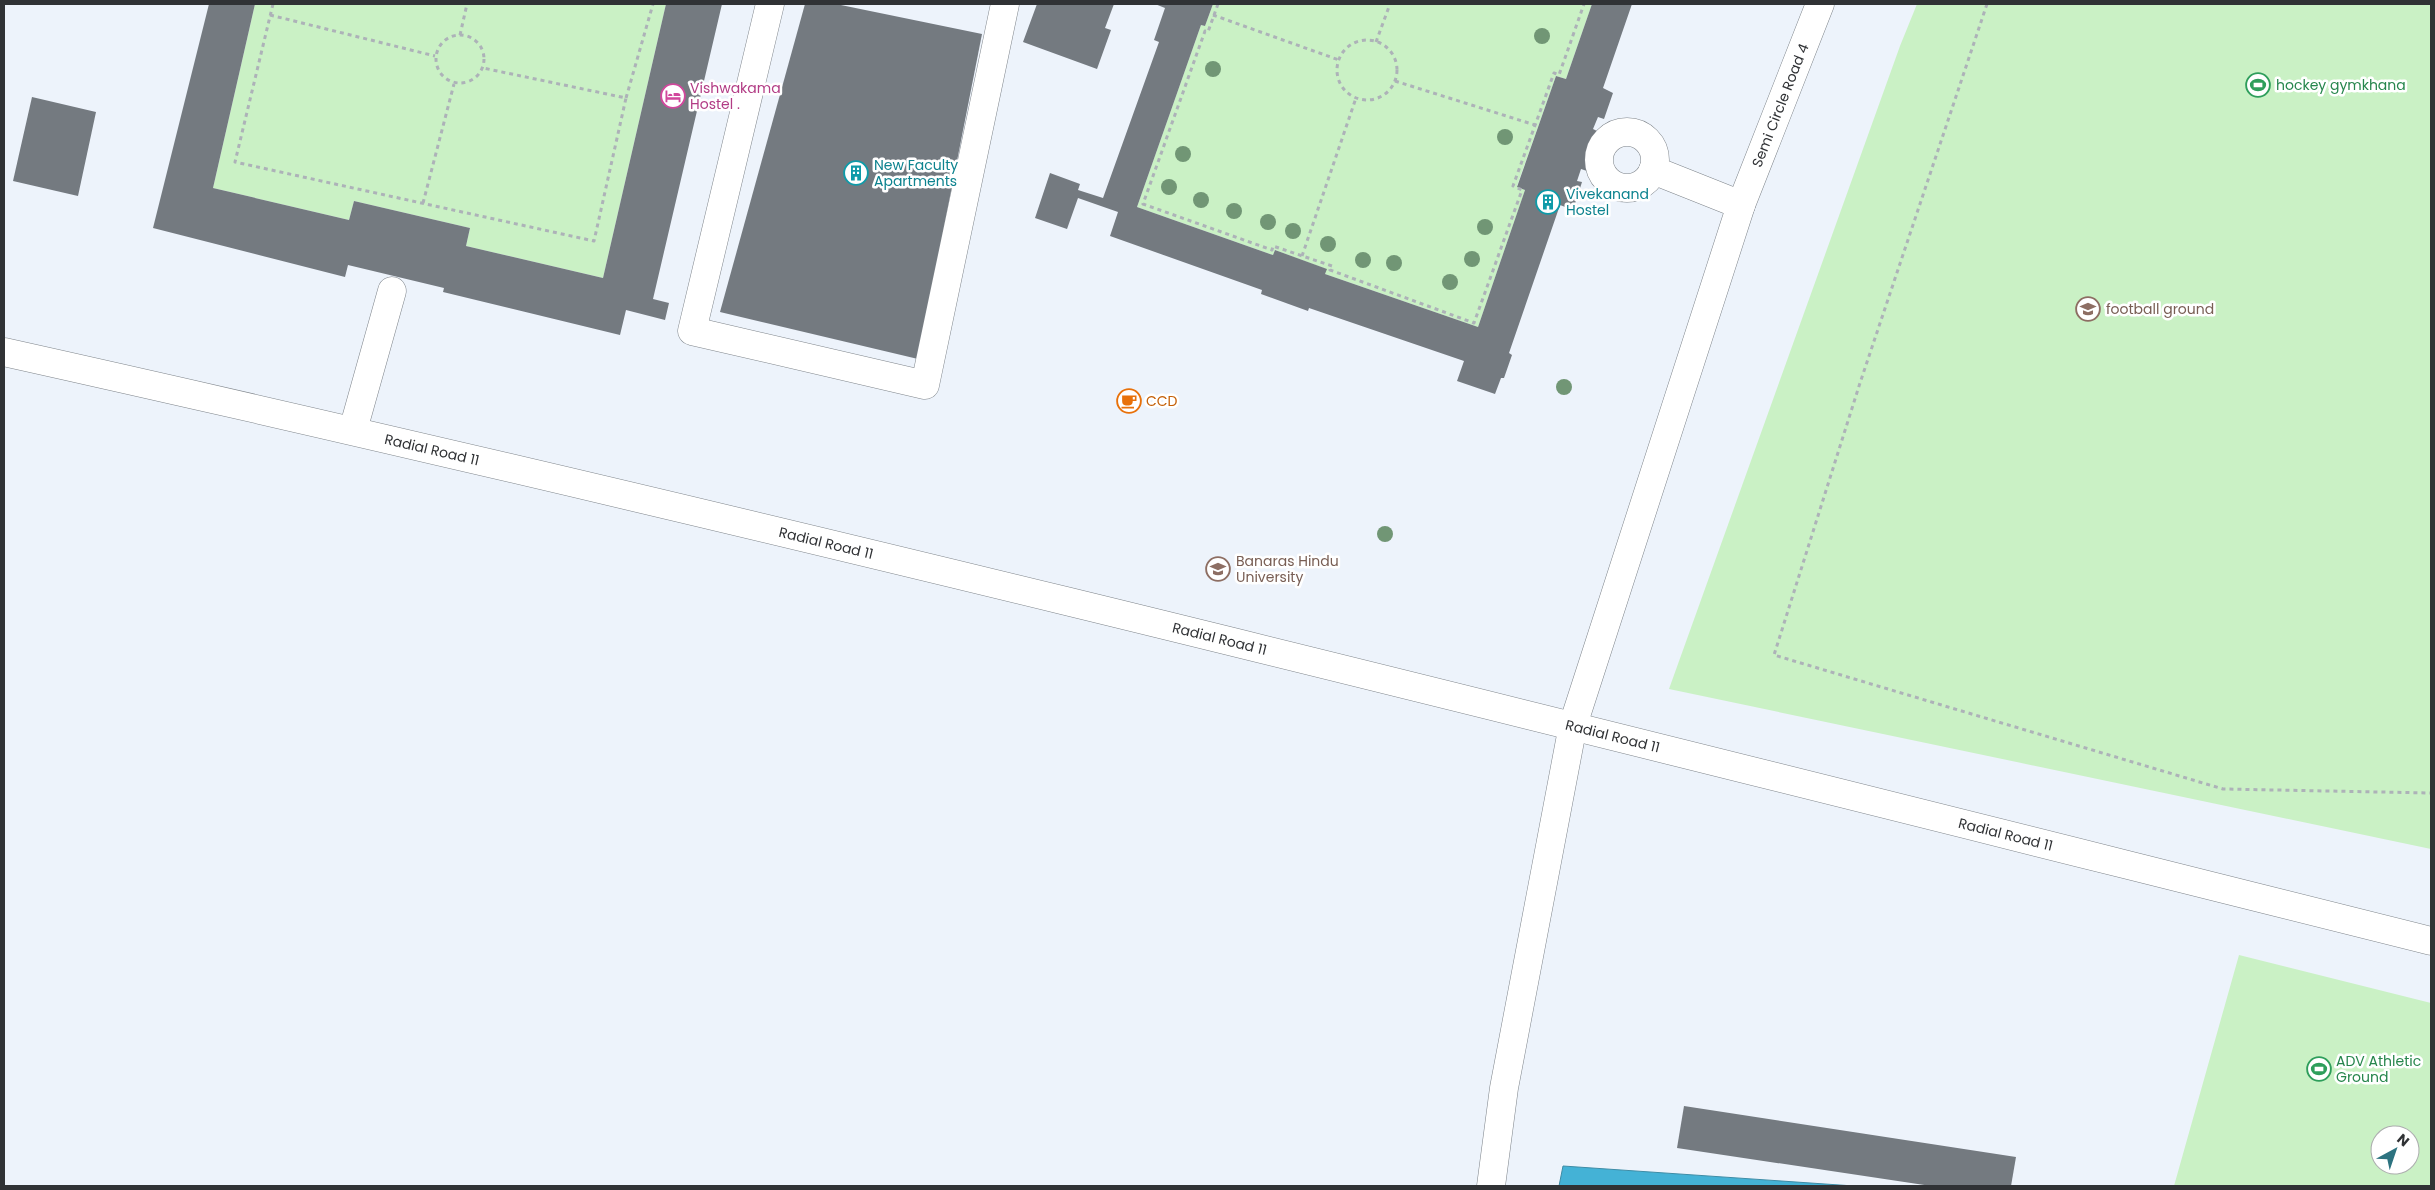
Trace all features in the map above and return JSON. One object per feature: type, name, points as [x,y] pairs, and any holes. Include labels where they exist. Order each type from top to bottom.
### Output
[{"type":"lane","points":[[770,4],[692,330],[925,385],[1005,4]]},
{"type":"lane","name":"Semi Circle Road 4","points":[[1491,1186],[1504,1088],[1573,725],[1741,205],[1820,4]]},
{"type":"lane","points":[[1653,170],[1741,205]]},
{"type":"lane","points":[[353,430],[392,290]]},
{"type":"lane","name":"Radial Road 11","points":[[4,352],[353,430],[1573,725],[2431,941]]},
{"type":"path","points":[[272,4],[234,162],[594,241],[626,98],[653,4]]},
{"type":"path","points":[[460,35],[467,4]]},
{"type":"path","points":[[1218,4],[1208,32],[1205,31],[1143,204],[1272,250],[1273,246],[1332,266],[1330,270],[1474,323],[1522,190],[1513,186],[1554,73],[1559,75],[1584,4]]},
{"type":"path","points":[[1376,42],[1390,4]]},
{"type":"path","points":[[1987,4],[1860,383],[1774,655],[2222,789],[2431,793]]},
{"type":"path","points":[[270,15],[435,56]]},
{"type":"path","points":[[1214,15],[1339,60]]},
{"type":"path","points":[[460,35],[469,36],[477,42],[485,59],[483,68],[476,77],[466,83],[454,84],[443,78],[436,68],[435,56],[443,40],[460,35]]},
{"type":"path","points":[[1363,40],[1376,42],[1390,50],[1395,59],[1398,68],[1395,80],[1385,95],[1376,99],[1356,98],[1347,93],[1341,85],[1338,76],[1339,60],[1346,48],[1354,43],[1363,40]]},
{"type":"path","points":[[483,68],[626,98]]},
{"type":"path","points":[[1395,80],[1535,125]]},
{"type":"path","points":[[423,203],[454,84]]},
{"type":"path","points":[[1302,256],[1356,98]]},
{"type":"green space","points":[[255,4],[666,4],[603,278],[466,246],[470,228],[354,201],[349,220],[213,188]]},
{"type":"green space","points":[[1213,4],[1592,4],[1566,79],[1556,76],[1517,186],[1525,190],[1478,327],[1325,274],[1326,269],[1275,250],[1273,255],[1137,207],[1201,25],[1205,26]]},
{"type":"green space","points":[[1917,4],[2431,4],[2431,849],[1669,689],[1900,46]]},
{"type":"green space","name":"ADV Athletic Ground","points":[[2239,955],[2431,1003],[2431,1186],[2174,1186]]},
{"type":"water","points":[[1563,1166],[1854,1186],[1559,1186]]},
{"type":"building","name":"Vishwakama Hostel .","points":[[209,4],[255,4],[213,188],[349,220],[354,201],[470,228],[466,246],[603,278],[666,4],[722,4],[653,299],[669,303],[665,320],[626,310],[620,335],[443,292],[444,288],[348,265],[345,277],[153,228]]},
{"type":"building","name":"New Faculty Apartments","points":[[805,4],[836,4],[982,34],[918,359],[720,312]]},
{"type":"building","points":[[1037,4],[1114,4],[1105,28],[1111,30],[1097,69],[1023,42]]},
{"type":"building","name":"Vivekanand Hostel","points":[[1155,4],[1213,4],[1205,26],[1201,25],[1137,207],[1273,255],[1275,250],[1327,269],[1325,274],[1478,327],[1525,190],[1517,187],[1556,76],[1566,79],[1592,4],[1632,4],[1603,88],[1613,93],[1604,119],[1598,117],[1593,129],[1601,133],[1587,171],[1581,169],[1577,181],[1582,182],[1573,210],[1560,205],[1509,353],[1512,355],[1504,378],[1501,378],[1495,394],[1457,381],[1464,361],[1309,308],[1308,311],[1261,294],[1262,290],[1110,236],[1118,212],[1078,198],[1067,229],[1035,218],[1050,173],[1080,184],[1078,190],[1103,198],[1159,42],[1154,40],[1165,8]]},
{"type":"building","points":[[32,97],[96,112],[78,196],[13,181]]},
{"type":"building","points":[[1684,1106],[2016,1157],[2011,1186],[1931,1186],[1677,1148]]},
{"type":"place","name":"hockey gymkhana","points":[[2258,85]]},
{"type":"place","name":"Vishwakama Hostel .","points":[[673,96]]},
{"type":"place","name":"New Faculty Apartments","points":[[856,173]]},
{"type":"place","name":"Vivekanand Hostel","points":[[1548,202]]},
{"type":"place","name":"football ground","points":[[2088,309]]},
{"type":"place","name":"CCD","points":[[1129,401]]},
{"type":"place","name":"Banaras Hindu University","points":[[1218,569]]},
{"type":"place","name":"ADV Athletic Ground","points":[[2319,1069]]}]
